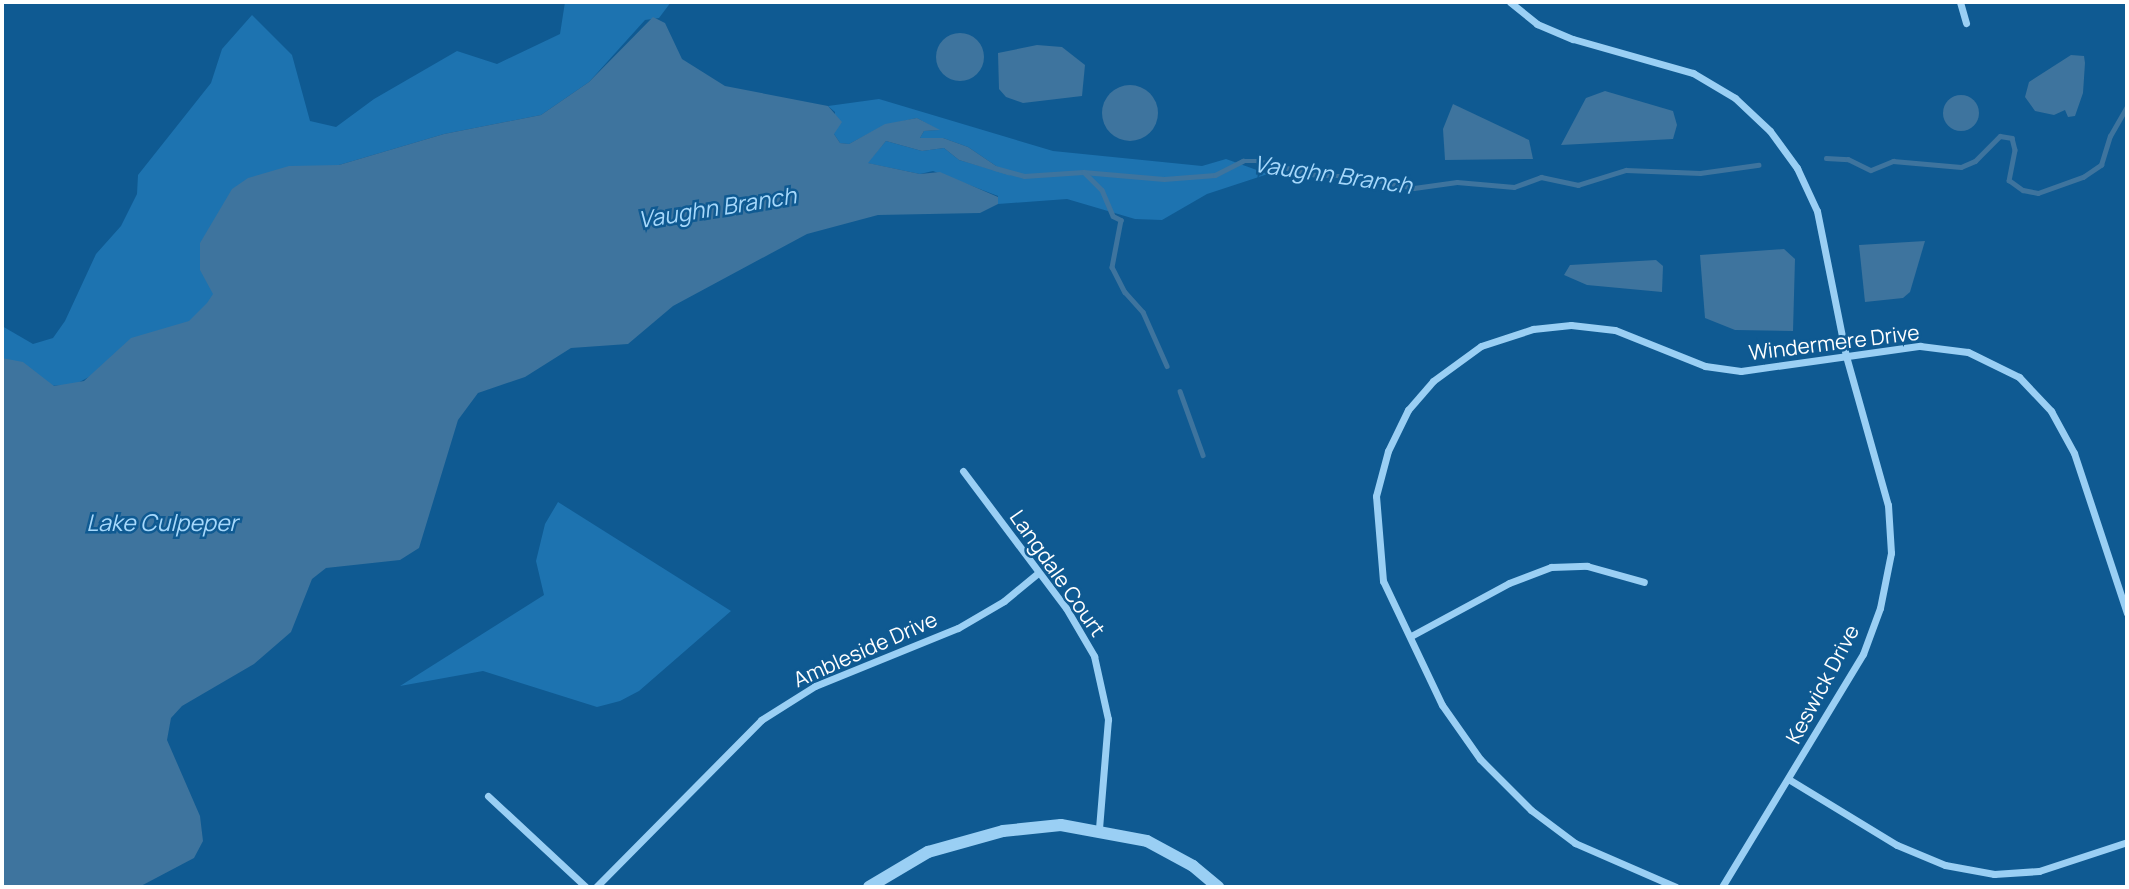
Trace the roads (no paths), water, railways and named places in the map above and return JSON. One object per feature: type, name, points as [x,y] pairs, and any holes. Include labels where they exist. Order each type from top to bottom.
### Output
[{"type":"street","name":"Keswick Drive","points":[[1510,2],[1537,24],[1573,39],[1693,73],[1735,98],[1770,131],[1797,168],[1817,211],[1846,356],[1888,506],[1891,553],[1880,608],[1863,654],[1790,780],[1722,887]]},
{"type":"street","points":[[1960,2],[1966,23]]},
{"type":"street","name":"Windermere Drive","points":[[1676,887],[1576,843],[1531,810],[1480,759],[1442,705],[1383,581],[1376,496],[1388,451],[1408,410],[1433,380],[1480,346],[1533,330],[1571,325],[1615,330],[1705,366],[1741,371],[1920,346],[1968,352],[2019,377],[2051,411],[2074,453],[2127,613]]},
{"type":"street","name":"Langdale Court","points":[[963,471],[1066,608],[1094,656],[1108,719],[1099,828]]},
{"type":"street","points":[[1411,636],[1509,583],[1551,567],[1587,566],[1644,582]]},
{"type":"street","name":"Ambleside Drive","points":[[596,887],[761,720],[815,686],[958,628],[1004,601],[1038,573]]},
{"type":"street","points":[[1790,780],[1897,845],[1945,865],[1994,874],[2039,871],[2127,842]]},
{"type":"street","points":[[488,796],[586,887]]},
{"type":"street","points":[[869,887],[928,852],[1003,831],[1061,824],[1099,828],[1171,852],[1218,887]]},
{"type":"water","name":"Lake Culpeper","points":[[653,17],[665,23],[682,59],[725,86],[828,106],[842,122],[834,134],[840,143],[849,144],[885,124],[917,118],[940,130],[924,131],[920,138],[943,138],[968,147],[1011,176],[959,160],[944,148],[922,151],[886,141],[868,163],[920,174],[940,172],[998,197],[998,204],[980,213],[878,215],[807,234],[673,306],[628,344],[571,348],[525,377],[478,393],[458,420],[419,548],[400,560],[326,568],[312,579],[291,632],[254,664],[182,706],[171,718],[167,740],[200,816],[203,841],[194,858],[139,887],[2,887],[2,358],[23,362],[54,386],[84,381],[131,338],[189,321],[207,303],[213,294],[200,270],[200,243],[232,189],[248,178],[289,166],[339,165],[444,134],[541,115],[589,82]]},
{"type":"water","points":[[960,33],[977,40],[984,57],[977,74],[960,81],[943,74],[936,57],[943,40]]},
{"type":"water","points":[[1037,45],[1062,47],[1085,65],[1082,96],[1023,103],[1006,97],[999,89],[998,53]]},
{"type":"water","points":[[2071,55],[2084,56],[2085,63],[2083,93],[2075,116],[2068,117],[2065,110],[2054,115],[2035,111],[2025,97],[2029,82]]},
{"type":"water","points":[[1130,85],[1141,87],[1150,93],[1156,102],[1156,124],[1150,133],[1141,139],[1130,141],[1119,139],[1110,133],[1104,124],[1102,113],[1104,102],[1110,93],[1119,87]]},
{"type":"water","points":[[1605,91],[1673,111],[1677,125],[1673,139],[1561,145],[1586,98]]},
{"type":"water","points":[[1961,95],[1974,100],[1979,113],[1974,126],[1961,131],[1948,126],[1943,113],[1948,100]]},
{"type":"water","points":[[1453,104],[1529,140],[1533,159],[1445,160],[1443,129]]},
{"type":"water","points":[[1925,241],[1910,292],[1903,298],[1865,302],[1859,245]]},
{"type":"water","points":[[1784,249],[1795,259],[1793,331],[1735,330],[1705,318],[1700,255]]},
{"type":"water","points":[[1656,260],[1663,266],[1662,292],[1587,285],[1564,275],[1570,265]]},
{"type":"waterway","name":"Vaughn Branch","points":[[1826,158],[1848,159],[1871,170],[1893,161],[1961,167],[1975,161],[2000,136],[2012,138],[2015,150],[2009,180],[2023,190],[2038,193],[2083,177],[2101,165],[2110,136],[2127,107]]},
{"type":"waterway","name":"Vaughn Branch","points":[[995,168],[1024,176],[1083,172],[1164,179],[1215,175],[1243,161],[1258,161],[1320,176],[1359,176],[1414,188],[1457,182],[1514,187],[1541,177],[1578,185],[1626,170],[1700,173],[1758,165]]},
{"type":"waterway","points":[[1084,172],[1102,190],[1113,216],[1121,220],[1112,267],[1125,292],[1143,312],[1167,366]]},
{"type":"waterway","points":[[1180,391],[1203,455]]}]
